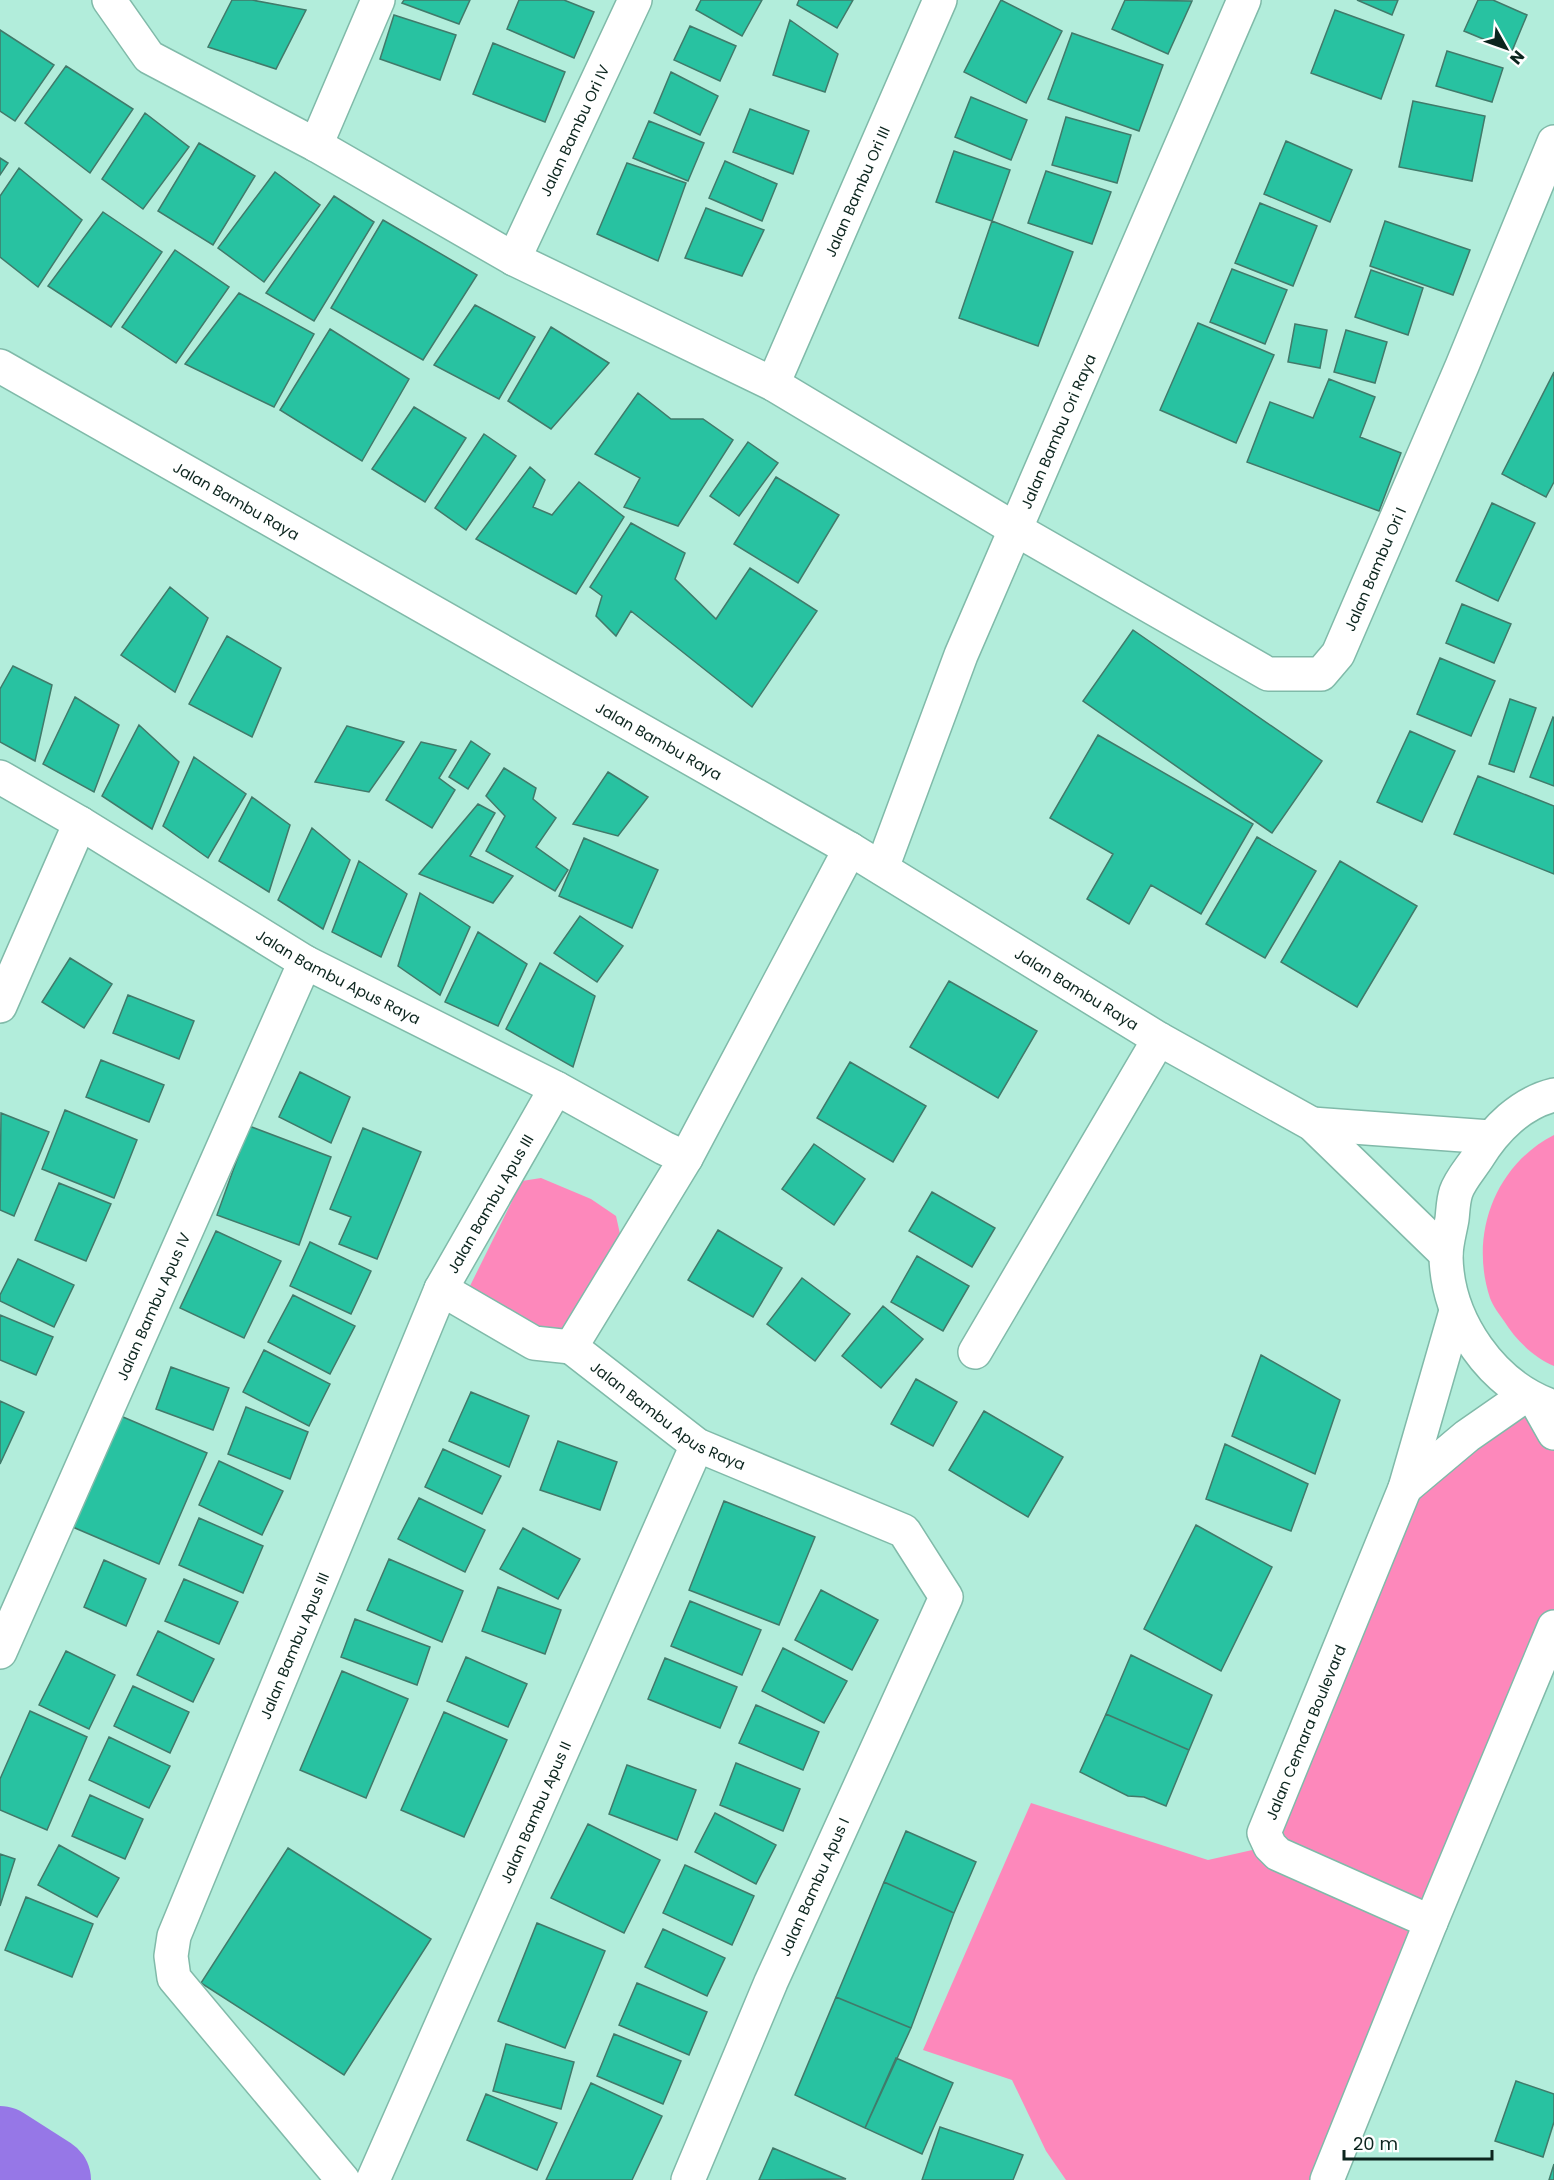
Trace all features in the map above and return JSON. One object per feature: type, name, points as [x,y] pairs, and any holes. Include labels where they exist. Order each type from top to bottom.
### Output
[{"type":"street","points":[[109,0],[149,57],[316,145],[514,259],[773,384],[1015,529]]},
{"type":"street","points":[[316,145],[378,0]]},
{"type":"street","name":"Jalan Bambu Ori IV","points":[[514,259],[635,0]]},
{"type":"street","name":"Jalan Bambu Ori III","points":[[773,384],[940,0]]},
{"type":"street","name":"Jalan Bambu Ori Raya","points":[[882,868],[954,673],[1244,0]]},
{"type":"street","name":"Jalan Bambu Ori I","points":[[1015,529],[1268,674],[1321,674],[1338,654],[1357,614],[1554,142]]},
{"type":"street","name":"Jalan Bambu Raya","points":[[0,366],[850,849],[1159,1039],[1312,1124],[1446,1254]]},
{"type":"street","name":"Jalan Bambu Apus Raya","points":[[0,777],[80,823],[305,962],[556,1088],[686,1158]]},
{"type":"street","points":[[0,1006],[80,823]]},
{"type":"street","points":[[441,1289],[534,1343],[571,1347],[686,1158],[850,849]]},
{"type":"street","name":"Jalan Bambu Apus IV","points":[[0,1652],[305,962]]},
{"type":"street","points":[[975,1352],[1159,1039]]},
{"type":"street","name":"Jalan Bambu Apus III","points":[[343,2180],[174,1978],[171,1956],[174,1936],[441,1289],[556,1088]]},
{"type":"street","points":[[1551,1090],[1514,1114],[1490,1137],[1456,1191],[1446,1254],[1449,1283],[1456,1311],[1484,1359],[1538,1401],[1554,1433]]},
{"type":"street","name":"Jalan Bambu Raya","points":[[1312,1124],[1490,1137]]},
{"type":"street","points":[[1405,1488],[1456,1311]]},
{"type":"street","name":"Jalan Bambu Apus Raya","points":[[571,1347],[698,1445],[904,1530],[946,1598]]},
{"type":"street","points":[[1405,1488],[1467,1436],[1538,1401]]},
{"type":"street","name":"Jalan Bambu Apus II","points":[[373,2180],[698,1445]]},
{"type":"street","name":"Jalan Cemara Boulevard","points":[[1405,1488],[1264,1833],[1270,1846],[1278,1854],[1431,1922]]},
{"type":"street","name":"Jalan Bambu Apus I","points":[[688,2180],[771,1982],[946,1598]]},
{"type":"street","points":[[1327,2180],[1554,1627]]},
{"type":"shaded area","points":[[1554,1135],[1554,1366],[1539,1358],[1526,1347],[1494,1307],[1484,1274],[1483,1250],[1485,1227],[1502,1183],[1516,1164],[1533,1148]]},
{"type":"shaded area","points":[[541,1178],[591,1199],[616,1216],[620,1234],[570,1331],[533,1330],[469,1288],[522,1181]]},
{"type":"shaded area","points":[[1526,1396],[1554,1433],[1554,1627],[1327,2180],[1066,2180],[1046,2151],[1012,2080],[923,2050],[1031,1803],[1208,1860],[1270,1846],[1405,1488]]},
{"type":"building","points":[[232,0],[252,0],[306,10],[276,69],[208,47]]},
{"type":"building","points":[[404,0],[470,0],[459,24],[402,3]]},
{"type":"building","points":[[519,0],[564,0],[594,12],[574,58],[507,29]]},
{"type":"building","points":[[701,0],[762,0],[742,36],[696,10]]},
{"type":"building","points":[[799,0],[853,0],[837,28],[797,5]]},
{"type":"building","points":[[1001,0],[1062,31],[1026,103],[964,72]]},
{"type":"building","points":[[1125,0],[1192,1],[1168,54],[1112,29]]},
{"type":"building","points":[[1357,0],[1398,0],[1392,15]]},
{"type":"building","points":[[1478,0],[1493,0],[1527,15],[1512,51],[1464,31]]},
{"type":"building","points":[[1335,10],[1404,35],[1381,99],[1311,73]]},
{"type":"building","points":[[394,15],[456,35],[440,80],[380,59]]},
{"type":"building","points":[[790,20],[838,54],[825,92],[773,75]]},
{"type":"building","points":[[690,26],[736,46],[720,81],[674,60]]},
{"type":"building","points":[[0,30],[54,65],[15,121],[0,111]]},
{"type":"building","points":[[1072,33],[1163,65],[1139,131],[1048,99]]},
{"type":"building","points":[[493,43],[565,72],[545,122],[473,94]]},
{"type":"building","points":[[1447,51],[1503,68],[1492,102],[1436,86]]},
{"type":"building","points":[[66,66],[133,109],[90,173],[25,123]]},
{"type":"building","points":[[671,72],[718,96],[700,135],[654,113]]},
{"type":"building","points":[[971,97],[1027,120],[1011,160],[955,137]]},
{"type":"building","points":[[1413,101],[1485,116],[1472,181],[1399,167]]},
{"type":"building","points":[[750,109],[809,131],[793,174],[733,152]]},
{"type":"building","points":[[145,113],[189,147],[143,209],[102,179]]},
{"type":"building","points":[[1066,117],[1131,135],[1117,183],[1052,165]]},
{"type":"building","points":[[649,121],[704,143],[688,181],[633,158]]},
{"type":"building","points":[[1286,141],[1352,170],[1330,222],[1264,194]]},
{"type":"building","points":[[199,143],[255,176],[213,245],[158,211]]},
{"type":"building","points":[[954,151],[1010,170],[992,221],[936,202]]},
{"type":"building","points":[[0,158],[8,163],[0,175]]},
{"type":"building","points":[[725,161],[777,184],[762,221],[709,198]]},
{"type":"building","points":[[627,163],[686,183],[658,261],[597,234]]},
{"type":"building","points":[[19,168],[82,220],[38,287],[0,257],[0,196]]},
{"type":"building","points":[[1046,171],[1111,192],[1092,244],[1028,223]]},
{"type":"building","points":[[275,172],[320,205],[264,282],[218,248]]},
{"type":"building","points":[[334,196],[374,222],[314,321],[266,293]]},
{"type":"building","points":[[1260,203],[1317,226],[1293,286],[1235,263]]},
{"type":"building","points":[[706,208],[764,230],[742,276],[685,258]]},
{"type":"building","points":[[103,212],[162,252],[111,327],[48,286]]},
{"type":"building","points":[[383,220],[477,275],[423,360],[331,308]]},
{"type":"building","points":[[992,221],[1073,252],[1038,346],[959,318]]},
{"type":"building","points":[[1385,221],[1470,250],[1453,295],[1370,266]]},
{"type":"building","points":[[175,250],[229,287],[176,363],[122,327]]},
{"type":"building","points":[[1232,269],[1287,290],[1265,344],[1210,322]]},
{"type":"building","points":[[1371,270],[1423,288],[1408,335],[1355,317]]},
{"type":"building","points":[[239,293],[314,334],[274,407],[185,364]]},
{"type":"building","points":[[475,305],[535,337],[499,399],[434,365]]},
{"type":"building","points":[[1198,323],[1274,355],[1236,443],[1160,410]]},
{"type":"building","points":[[1295,324],[1327,330],[1320,368],[1288,362]]},
{"type":"building","points":[[551,327],[609,363],[551,429],[508,401]]},
{"type":"building","points":[[330,329],[409,379],[362,461],[280,410]]},
{"type":"building","points":[[1346,330],[1387,342],[1375,383],[1334,372]]},
{"type":"building","points":[[1554,372],[1554,482],[1546,497],[1502,474]]},
{"type":"building","points":[[1329,379],[1375,397],[1360,437],[1401,453],[1379,511],[1247,462],[1270,402],[1313,418]]},
{"type":"building","points":[[638,393],[671,419],[703,419],[733,440],[678,526],[624,507],[640,478],[595,454]]},
{"type":"building","points":[[414,407],[466,438],[425,502],[372,469]]},
{"type":"building","points":[[484,434],[516,456],[466,530],[435,508]]},
{"type":"building","points":[[748,442],[778,463],[739,516],[710,496]]},
{"type":"building","points":[[530,467],[545,480],[533,507],[552,515],[579,482],[624,517],[576,594],[476,539]]},
{"type":"building","points":[[776,477],[839,515],[798,583],[734,544]]},
{"type":"building","points":[[1492,503],[1535,523],[1498,601],[1456,581]]},
{"type":"building","points":[[631,523],[685,553],[675,579],[716,619],[750,568],[817,611],[752,707],[631,611],[616,636],[596,616],[602,596],[590,587]]},
{"type":"building","points":[[170,587],[208,618],[175,692],[121,655]]},
{"type":"building","points":[[1462,604],[1511,624],[1494,663],[1446,643]]},
{"type":"building","points":[[1133,630],[1322,761],[1272,833],[1083,701]]},
{"type":"building","points":[[227,636],[281,668],[252,737],[189,704]]},
{"type":"building","points":[[1440,658],[1495,681],[1471,736],[1417,714]]},
{"type":"building","points":[[13,666],[52,685],[35,761],[0,742],[0,689]]},
{"type":"building","points":[[75,697],[119,725],[94,792],[43,764]]},
{"type":"building","points":[[1510,699],[1536,708],[1514,772],[1489,764]]},
{"type":"building","points":[[1554,718],[1554,786],[1530,777]]},
{"type":"building","points":[[139,725],[179,762],[152,829],[102,796]]},
{"type":"building","points":[[347,726],[404,742],[369,792],[315,782]]},
{"type":"building","points":[[1410,731],[1455,751],[1422,822],[1377,802]]},
{"type":"building","points":[[1098,735],[1253,824],[1201,914],[1151,885],[1129,924],[1087,899],[1113,854],[1050,818]]},
{"type":"building","points":[[471,741],[490,754],[468,789],[449,777]]},
{"type":"building","points":[[421,742],[456,750],[439,778],[455,790],[432,828],[386,800]]},
{"type":"building","points":[[194,757],[246,794],[208,858],[163,826]]},
{"type":"building","points":[[504,768],[536,788],[533,799],[556,818],[536,847],[568,870],[555,891],[486,851],[505,816],[486,796]]},
{"type":"building","points":[[608,772],[648,797],[618,836],[573,824]]},
{"type":"building","points":[[1478,776],[1554,806],[1554,874],[1454,834]]},
{"type":"building","points":[[252,797],[290,825],[269,892],[219,861]]},
{"type":"building","points":[[478,804],[495,813],[470,856],[513,876],[493,903],[419,874]]},
{"type":"building","points":[[312,828],[350,860],[323,929],[278,900]]},
{"type":"building","points":[[1257,837],[1316,871],[1265,958],[1206,924]]},
{"type":"building","points":[[584,838],[658,870],[632,928],[559,896]]},
{"type":"building","points":[[359,861],[407,894],[381,957],[332,932]]},
{"type":"building","points":[[1340,861],[1417,906],[1357,1007],[1281,962]]},
{"type":"building","points":[[420,893],[470,927],[440,995],[398,966]]},
{"type":"building","points":[[580,916],[623,946],[597,982],[554,953]]},
{"type":"building","points":[[478,932],[527,964],[498,1026],[445,1002]]},
{"type":"building","points":[[70,958],[112,984],[84,1028],[42,1002]]},
{"type":"building","points":[[540,963],[595,996],[573,1067],[506,1029]]},
{"type":"building","points":[[949,981],[1037,1031],[998,1098],[910,1047]]},
{"type":"building","points":[[128,995],[194,1021],[179,1059],[113,1033]]},
{"type":"building","points":[[101,1060],[164,1085],[149,1122],[86,1097]]},
{"type":"building","points":[[850,1062],[926,1106],[893,1162],[817,1118]]},
{"type":"building","points":[[300,1072],[350,1097],[331,1143],[279,1117]]},
{"type":"building","points":[[65,1110],[137,1140],[114,1198],[42,1169]]},
{"type":"building","points":[[1,1113],[49,1132],[14,1216],[0,1210]]},
{"type":"building","points":[[249,1126],[331,1157],[299,1245],[217,1215]]},
{"type":"building","points":[[363,1128],[421,1152],[377,1259],[339,1244],[351,1217],[330,1209]]},
{"type":"building","points":[[814,1144],[865,1179],[834,1225],[782,1189]]},
{"type":"building","points":[[59,1183],[111,1204],[86,1261],[35,1240]]},
{"type":"building","points":[[932,1192],[995,1228],[972,1267],[909,1231]]},
{"type":"building","points":[[718,1230],[782,1268],[753,1317],[688,1280]]},
{"type":"building","points":[[216,1231],[281,1261],[244,1338],[180,1308]]},
{"type":"building","points":[[310,1242],[371,1271],[351,1314],[290,1286]]},
{"type":"building","points":[[917,1256],[969,1286],[943,1331],[891,1302]]},
{"type":"building","points":[[18,1259],[74,1285],[54,1327],[0,1301],[0,1295]]},
{"type":"building","points":[[802,1278],[850,1314],[815,1361],[767,1324]]},
{"type":"building","points":[[293,1295],[355,1326],[330,1374],[268,1342]]},
{"type":"building","points":[[883,1306],[923,1339],[881,1388],[842,1356]]},
{"type":"building","points":[[0,1315],[53,1337],[36,1375],[0,1360]]},
{"type":"building","points":[[264,1350],[330,1384],[309,1426],[243,1392]]},
{"type":"building","points":[[1261,1355],[1340,1400],[1315,1474],[1232,1436]]},
{"type":"building","points":[[171,1367],[229,1388],[213,1430],[156,1409]]},
{"type":"building","points":[[916,1379],[957,1402],[933,1446],[891,1424]]},
{"type":"building","points":[[471,1392],[529,1416],[509,1467],[449,1441]]},
{"type":"building","points":[[0,1401],[24,1412],[0,1464]]},
{"type":"building","points":[[246,1407],[308,1432],[290,1479],[228,1454]]},
{"type":"building","points":[[984,1411],[1063,1457],[1028,1517],[949,1470]]},
{"type":"building","points":[[116,1414],[207,1453],[159,1564],[68,1525]]},
{"type":"building","points":[[558,1441],[617,1462],[600,1510],[540,1490]]},
{"type":"building","points":[[1225,1444],[1308,1484],[1291,1531],[1206,1499]]},
{"type":"building","points":[[443,1449],[501,1476],[482,1514],[425,1487]]},
{"type":"building","points":[[219,1461],[283,1491],[262,1535],[199,1505]]},
{"type":"building","points":[[419,1498],[485,1530],[465,1572],[398,1539]]},
{"type":"building","points":[[724,1501],[815,1537],[779,1625],[689,1590]]},
{"type":"building","points":[[199,1518],[263,1546],[243,1593],[179,1565]]},
{"type":"building","points":[[1196,1525],[1272,1567],[1221,1671],[1144,1629]]},
{"type":"building","points":[[523,1528],[580,1559],[558,1599],[500,1569]]},
{"type":"building","points":[[389,1559],[463,1591],[442,1642],[367,1610]]},
{"type":"building","points":[[104,1560],[146,1579],[126,1626],[84,1607]]},
{"type":"building","points":[[184,1579],[238,1602],[219,1644],[165,1621]]},
{"type":"building","points":[[498,1587],[561,1610],[545,1654],[482,1631]]},
{"type":"building","points":[[821,1590],[878,1620],[852,1670],[795,1640]]},
{"type":"building","points":[[690,1601],[761,1630],[742,1675],[671,1646]]},
{"type":"building","points":[[355,1619],[430,1647],[417,1685],[341,1657]]},
{"type":"building","points":[[158,1631],[214,1659],[193,1702],[137,1675]]},
{"type":"building","points":[[783,1648],[847,1681],[824,1723],[762,1691]]},
{"type":"building","points":[[66,1651],[115,1675],[89,1729],[39,1705]]},
{"type":"building","points":[[1131,1655],[1212,1695],[1189,1750],[1106,1714]]},
{"type":"building","points":[[466,1657],[527,1684],[508,1727],[447,1701]]},
{"type":"building","points":[[665,1658],[737,1687],[720,1728],[648,1699]]},
{"type":"building","points":[[342,1671],[408,1699],[366,1798],[300,1770]]},
{"type":"building","points":[[133,1686],[189,1712],[170,1753],[114,1726]]},
{"type":"building","points":[[756,1705],[819,1732],[803,1770],[739,1743]]},
{"type":"building","points":[[30,1711],[87,1737],[47,1830],[0,1810],[0,1779]]},
{"type":"building","points":[[444,1712],[507,1740],[464,1837],[401,1810]]},
{"type":"building","points":[[1106,1714],[1189,1750],[1166,1806],[1144,1797],[1128,1796],[1080,1772]]},
{"type":"building","points":[[109,1737],[170,1766],[149,1808],[89,1780]]},
{"type":"building","points":[[736,1763],[800,1789],[783,1831],[720,1805]]},
{"type":"building","points":[[627,1765],[696,1790],[677,1840],[609,1814]]},
{"type":"building","points":[[90,1795],[143,1819],[125,1859],[72,1836]]},
{"type":"building","points":[[715,1813],[776,1845],[756,1884],[695,1852]]},
{"type":"building","points":[[588,1824],[660,1860],[624,1933],[551,1898]]},
{"type":"building","points":[[906,1831],[976,1862],[954,1913],[884,1882]]},
{"type":"building","points":[[59,1845],[119,1878],[97,1917],[38,1885]]},
{"type":"building","points":[[288,1848],[431,1939],[344,2075],[201,1983]]},
{"type":"building","points":[[0,1854],[15,1859],[0,1906]]},
{"type":"building","points":[[685,1865],[754,1896],[732,1945],[663,1913]]},
{"type":"building","points":[[884,1882],[954,1913],[911,2028],[836,1997]]},
{"type":"building","points":[[26,1897],[93,1924],[72,1977],[5,1950]]},
{"type":"building","points":[[537,1923],[605,1951],[565,2048],[498,2021]]},
{"type":"building","points":[[663,1929],[725,1958],[707,1996],[645,1967]]},
{"type":"building","points":[[637,1983],[707,2012],[689,2055],[619,2025]]},
{"type":"building","points":[[836,1997],[911,2028],[865,2128],[795,2095]]},
{"type":"building","points":[[614,2034],[681,2061],[663,2104],[597,2076]]},
{"type":"building","points":[[506,2044],[574,2062],[561,2109],[493,2091]]},
{"type":"building","points":[[896,2058],[953,2083],[922,2154],[865,2128]]},
{"type":"building","points":[[1516,2081],[1554,2094],[1554,2122],[1543,2157],[1495,2141]]},
{"type":"building","points":[[591,2083],[662,2116],[632,2180],[546,2180]]},
{"type":"building","points":[[486,2094],[557,2123],[537,2170],[467,2140]]},
{"type":"building","points":[[940,2127],[1023,2155],[1013,2180],[922,2180]]},
{"type":"building","points":[[773,2148],[846,2179],[759,2180]]},
{"type":"building","points":[[1554,2164],[1554,2180],[1549,2180]]},
{"type":"waterway","points":[[0,2150],[47,2180]]}]
